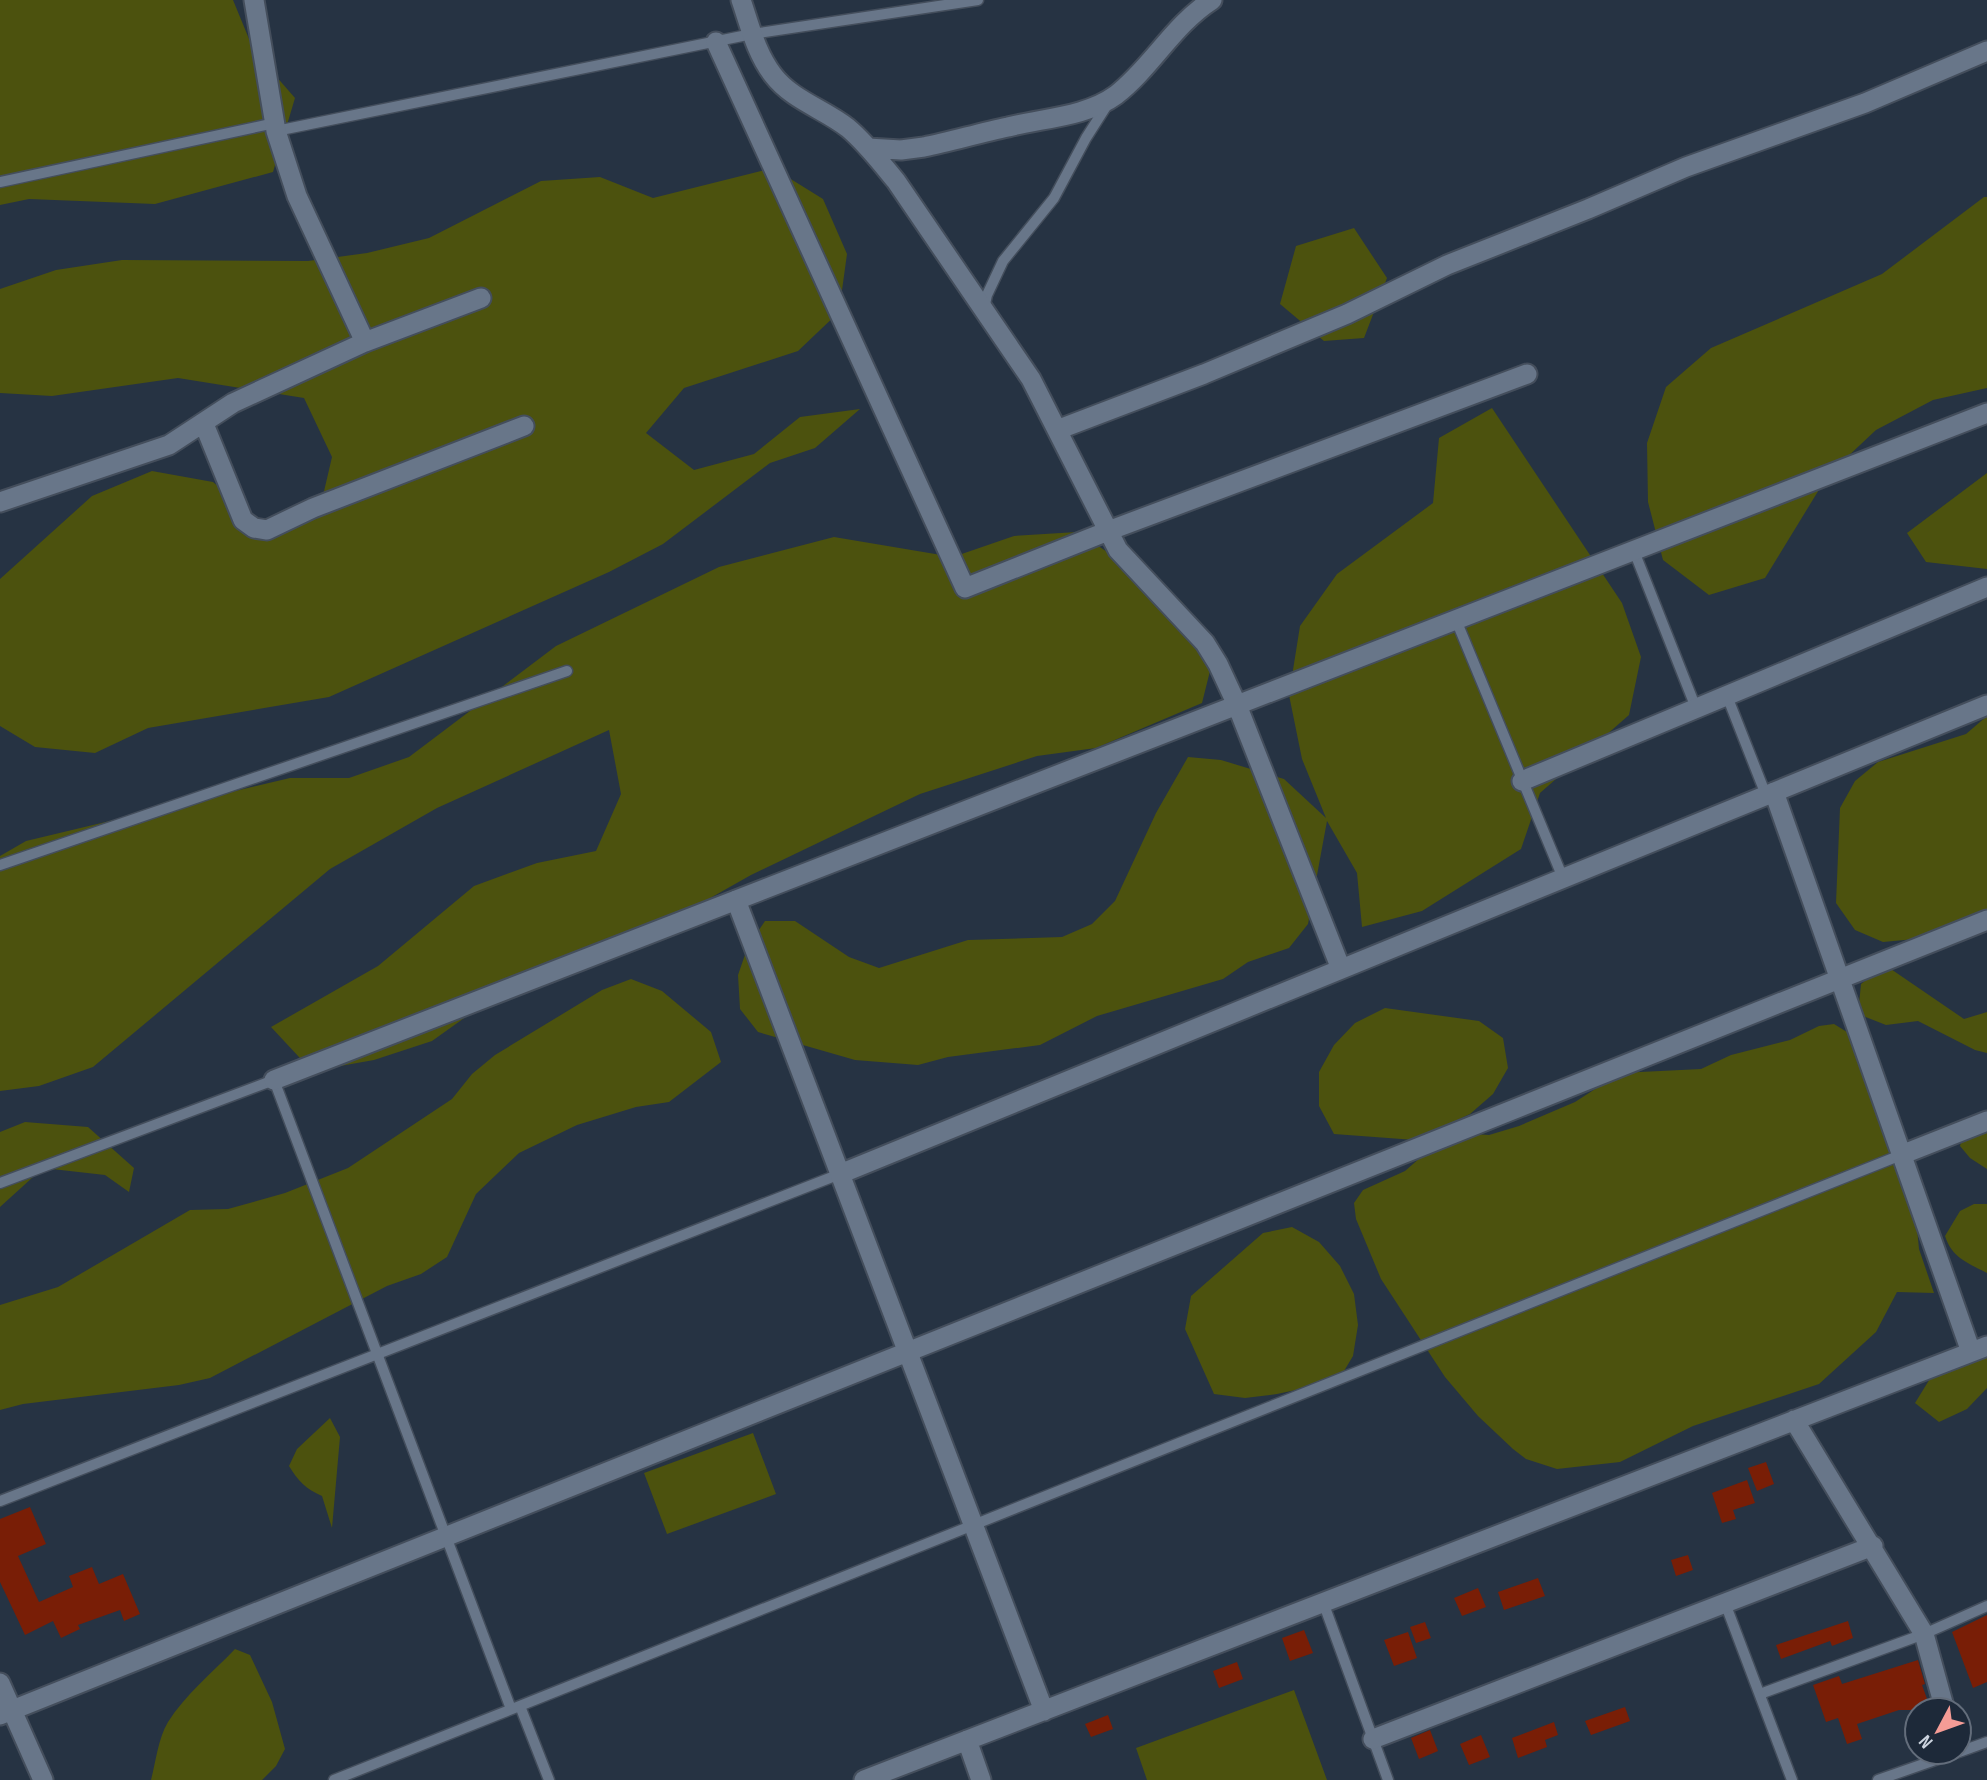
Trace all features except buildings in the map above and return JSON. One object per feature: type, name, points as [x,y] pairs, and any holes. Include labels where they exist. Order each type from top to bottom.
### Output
[{"type":"street","points":[[254,0],[276,127],[297,196],[365,342]]},
{"type":"street","points":[[741,0],[761,57],[785,88],[848,128],[896,181],[1031,379],[1118,550],[1205,643],[1237,705],[1341,969]]},
{"type":"street","points":[[868,148],[924,148],[1074,113],[1114,96],[1196,10],[1212,0]]},
{"type":"street","points":[[716,42],[965,589],[1108,531],[1527,373]]},
{"type":"street","points":[[1057,430],[1204,374],[1347,314],[1447,265],[1686,167],[1865,103],[1987,51]]},
{"type":"street","points":[[0,502],[169,445],[233,403],[365,342],[481,298]]},
{"type":"street","points":[[274,1080],[1987,413]]},
{"type":"street","points":[[204,424],[243,520],[254,528],[267,530],[313,508],[524,426]]},
{"type":"street","points":[[1522,781],[1987,587]]},
{"type":"street","points":[[840,1174],[1987,705]]},
{"type":"street","points":[[864,1780],[1979,1349],[1901,1155],[1840,979],[1770,794]]},
{"type":"street","points":[[736,900],[1044,1710]]},
{"type":"street","points":[[5,1713],[1987,920]]},
{"type":"street","points":[[1901,1155],[1987,1121]]},
{"type":"street","points":[[1794,1420],[1873,1546],[1924,1634],[1941,1696]]},
{"type":"street","points":[[1373,1739],[1873,1546]]},
{"type":"street","points":[[0,1683],[5,1713],[43,1780]]},
{"type":"street","points":[[967,1740],[981,1780]]},
{"type":"lane","points":[[0,182],[752,34],[978,0]]},
{"type":"lane","points":[[984,310],[987,295],[1003,261],[1054,198],[1086,138],[1114,96]]},
{"type":"lane","points":[[1634,551],[1696,708]]},
{"type":"lane","points":[[1456,620],[1563,878]]},
{"type":"lane","points":[[0,865],[567,671]]},
{"type":"lane","points":[[1727,696],[1770,794]]},
{"type":"lane","points":[[0,1183],[274,1080],[446,1536],[549,1780]]},
{"type":"lane","points":[[334,1780],[1901,1155]]},
{"type":"lane","points":[[0,1501],[840,1174]]},
{"type":"lane","points":[[1323,1602],[1388,1780]]},
{"type":"lane","points":[[1726,1603],[1792,1780]]},
{"type":"lane","points":[[1759,1694],[1924,1634],[1987,1606]]},
{"type":"lane","points":[[1878,1780],[1918,1766]]},
{"type":"green space","points":[[0,0],[233,0],[254,51],[295,98],[273,172],[155,204],[29,199],[0,205]]},
{"type":"green space","points":[[773,168],[823,199],[847,254],[839,312],[798,351],[684,388],[646,433],[694,470],[754,454],[800,417],[860,409],[815,448],[770,463],[663,544],[609,572],[329,697],[148,728],[95,753],[35,747],[0,726],[0,579],[92,496],[152,471],[213,482],[256,519],[318,517],[332,457],[304,398],[178,378],[52,396],[0,393],[0,289],[56,270],[122,260],[308,261],[367,253],[429,238],[541,181],[600,177],[653,198]]},
{"type":"green space","points":[[1987,197],[1987,388],[1933,400],[1876,430],[1828,475],[1765,578],[1709,595],[1663,560],[1648,502],[1647,443],[1666,387],[1711,348],[1882,274]]},
{"type":"green space","points":[[1354,228],[1387,278],[1364,338],[1324,341],[1280,304],[1296,246]]},
{"type":"green space","points":[[1492,408],[1622,603],[1641,657],[1629,715],[1540,793],[1521,849],[1422,911],[1362,927],[1357,873],[1327,821],[1308,924],[1289,948],[1248,962],[1223,979],[1097,1016],[1040,1045],[948,1057],[918,1065],[855,1060],[758,1032],[740,1009],[738,975],[748,946],[765,921],[795,921],[849,957],[879,968],[968,940],[1062,937],[1092,924],[1115,901],[1156,813],[1188,757],[1221,760],[1284,779],[1326,818],[1302,759],[1289,695],[1300,626],[1337,574],[1433,503],[1439,438]]},
{"type":"green space","points":[[1987,473],[1987,569],[1926,562],[1907,533]]},
{"type":"green space","points":[[1077,532],[1180,600],[1217,643],[1202,703],[1096,748],[1037,756],[920,794],[751,875],[643,936],[529,972],[432,1041],[374,1060],[312,1071],[271,1027],[378,966],[474,886],[537,863],[596,851],[621,794],[609,730],[437,808],[330,869],[93,1067],[39,1086],[0,1091],[0,856],[26,841],[290,778],[349,778],[409,757],[556,646],[719,567],[834,537],[953,557],[1014,536]]},
{"type":"green space","points":[[1987,716],[1987,916],[1947,936],[1883,942],[1855,930],[1836,903],[1840,808],[1855,781],[1878,762],[1966,734]]},
{"type":"green space","points":[[1885,965],[1964,1019],[1987,1012],[1987,1053],[1975,1050],[1918,1021],[1886,1025],[1858,1014],[1861,984]]},
{"type":"green space","points":[[631,979],[662,991],[711,1032],[721,1062],[669,1102],[636,1107],[577,1125],[519,1153],[476,1194],[447,1257],[421,1274],[387,1286],[210,1378],[179,1385],[23,1404],[0,1410],[0,1305],[58,1287],[190,1210],[228,1209],[285,1193],[348,1168],[452,1099],[472,1074],[495,1055],[602,990]]},
{"type":"green space","points":[[1385,1008],[1479,1021],[1503,1038],[1508,1068],[1493,1094],[1470,1114],[1415,1140],[1334,1134],[1319,1106],[1319,1072],[1334,1045],[1355,1023]]},
{"type":"green space","points":[[1834,1024],[1847,1032],[1864,1057],[1913,1186],[1919,1249],[1934,1293],[1897,1292],[1876,1332],[1819,1384],[1693,1426],[1620,1462],[1557,1469],[1526,1459],[1478,1416],[1445,1377],[1381,1279],[1356,1219],[1354,1203],[1363,1190],[1405,1171],[1429,1150],[1474,1134],[1489,1135],[1519,1126],[1575,1102],[1620,1073],[1701,1069],[1731,1055],[1790,1040],[1819,1026]]},
{"type":"green space","points":[[1987,1114],[1987,1169],[1970,1158],[1960,1146],[1964,1132]]},
{"type":"green space","points":[[25,1122],[88,1127],[134,1168],[129,1192],[105,1175],[43,1168],[0,1207],[0,1132]]},
{"type":"green space","points":[[1974,1204],[1987,1204],[1987,1273],[1956,1255],[1945,1236],[1960,1211]]},
{"type":"green space","points":[[1292,1227],[1319,1242],[1340,1266],[1354,1294],[1358,1325],[1353,1356],[1338,1381],[1245,1398],[1214,1394],[1185,1329],[1191,1296],[1263,1233]]},
{"type":"green space","points":[[1987,1343],[1987,1388],[1967,1409],[1939,1422],[1915,1403],[1931,1377]]},
{"type":"green space","points":[[330,1418],[340,1437],[332,1528],[322,1496],[303,1484],[289,1466],[297,1449]]},
{"type":"green space","points":[[753,1433],[776,1494],[667,1534],[644,1473]]},
{"type":"green space","points":[[235,1649],[250,1655],[272,1702],[285,1749],[276,1766],[262,1780],[151,1780],[168,1722],[191,1693]]},
{"type":"green space","points":[[1294,1690],[1327,1780],[1147,1780],[1136,1748]]}]
